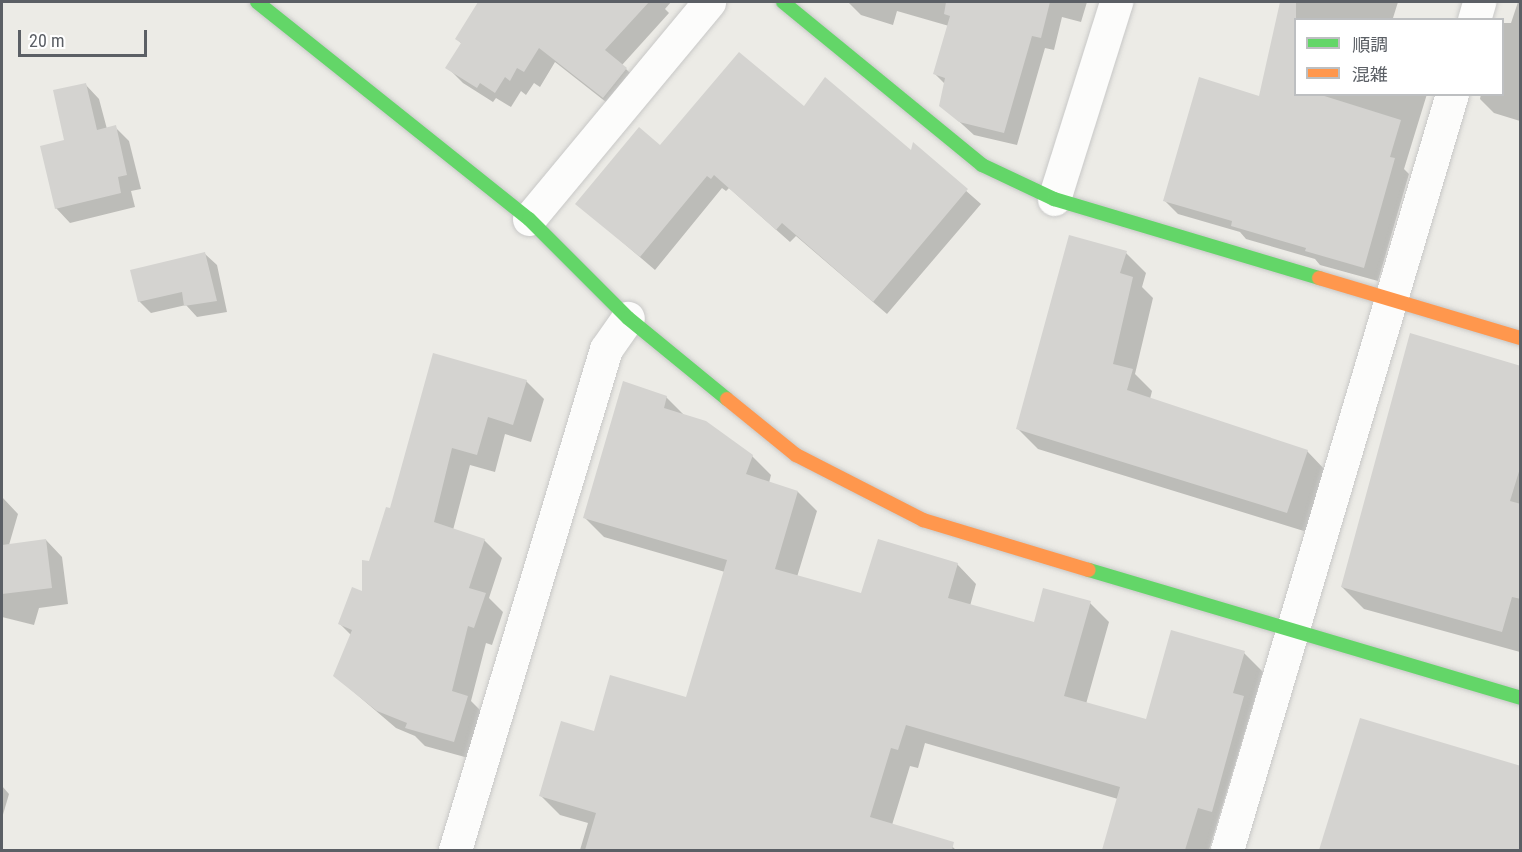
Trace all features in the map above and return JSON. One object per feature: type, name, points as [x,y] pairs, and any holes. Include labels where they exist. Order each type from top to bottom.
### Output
[{"type":"street","points":[[257,2],[529,219],[628,318],[796,455],[923,520],[1521,698]]},
{"type":"street","points":[[529,219],[709,2]]},
{"type":"street","points":[[783,2],[982,165],[1054,199],[1521,338]]},
{"type":"street","points":[[1054,199],[1116,2]]},
{"type":"street","points":[[1475,18],[1479,2]]},
{"type":"street","points":[[1227,850],[1451,96]]},
{"type":"street","points":[[455,850],[606,349],[628,318]]},
{"type":"building","points":[[478,2],[649,2],[605,50],[627,68],[603,98],[539,48],[524,72],[517,68],[510,81],[505,77],[495,93],[480,83],[477,88],[445,68],[461,43],[455,39]]},
{"type":"building","points":[[946,2],[1050,2],[1041,38],[1032,36],[1004,133],[959,122],[939,106],[945,78],[933,74],[950,16],[944,14]]},
{"type":"building","points":[[1280,2],[1296,2],[1294,96],[1324,96],[1401,120],[1390,157],[1395,158],[1364,268],[1231,226],[1232,221],[1163,201],[1199,77],[1259,96]]},
{"type":"building","points":[[739,52],[804,106],[825,77],[911,150],[913,142],[968,189],[873,302],[782,223],[776,230],[714,175],[711,179],[707,176],[640,257],[575,204],[639,127],[660,145]]},
{"type":"building","points":[[86,83],[97,130],[116,125],[127,175],[118,177],[121,193],[55,209],[40,146],[64,140],[53,90]]},
{"type":"building","points":[[1069,235],[1127,251],[1120,273],[1133,277],[1113,364],[1133,369],[1127,390],[1308,450],[1287,513],[1016,429]]},
{"type":"building","points":[[205,252],[217,301],[184,306],[182,292],[138,302],[130,270]]},
{"type":"building","points":[[1410,333],[1521,366],[1521,465],[1510,501],[1521,504],[1521,599],[1512,597],[1502,632],[1341,587]]},
{"type":"building","points":[[433,353],[527,380],[513,425],[488,417],[477,455],[452,448],[434,522],[485,539],[469,588],[486,593],[474,628],[468,626],[452,691],[468,696],[454,742],[405,728],[407,723],[377,711],[333,676],[352,630],[338,624],[352,587],[362,591],[362,560],[369,561],[386,507],[390,508]]},
{"type":"building","points":[[623,381],[667,396],[664,408],[706,421],[753,455],[746,474],[798,491],[775,569],[861,593],[878,539],[958,563],[948,598],[1034,622],[1043,588],[1091,601],[1064,696],[1146,719],[1171,630],[1245,651],[1233,693],[1244,696],[1212,812],[1198,808],[1185,850],[1102,850],[1120,787],[906,725],[898,750],[891,748],[870,817],[954,842],[952,850],[585,850],[596,813],[539,796],[561,721],[594,731],[610,675],[686,697],[727,560],[583,518]]},
{"type":"building","points":[[46,539],[52,588],[2,594],[2,545]]},
{"type":"building","points":[[1360,718],[1521,766],[1521,850],[1319,850]]},
{"type":"traffic: fast","points":[[257,2],[529,219],[628,318],[727,399]]},
{"type":"traffic: fast","points":[[783,2],[982,165],[1054,199],[1319,278]]},
{"type":"traffic: fast","points":[[1089,570],[1520,698]]},
{"type":"traffic: slow","points":[[1319,278],[1520,338]]},
{"type":"traffic: slow","points":[[727,399],[796,455],[923,520],[1089,570]]}]
